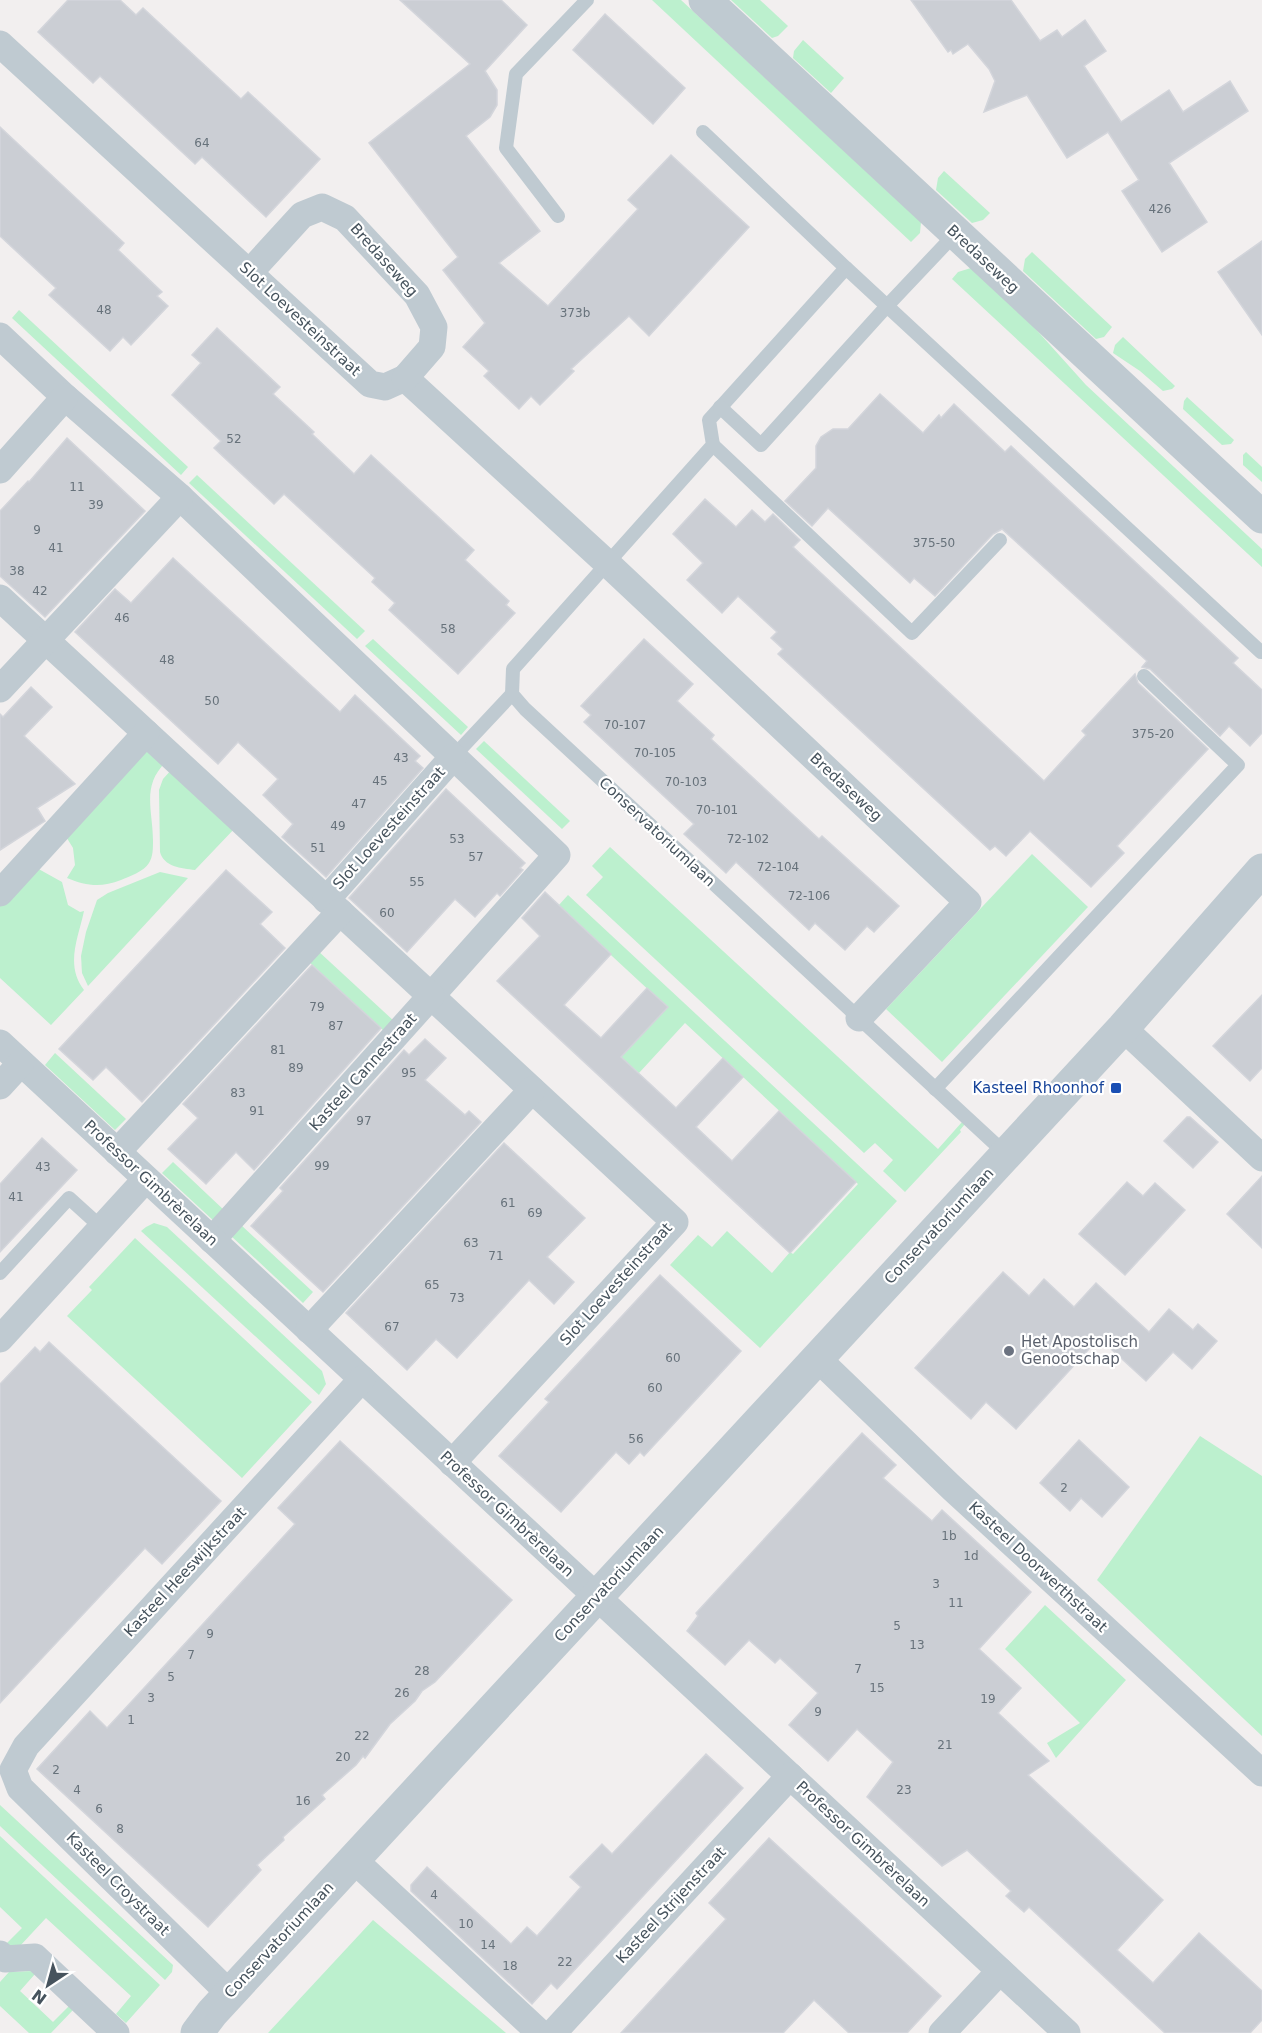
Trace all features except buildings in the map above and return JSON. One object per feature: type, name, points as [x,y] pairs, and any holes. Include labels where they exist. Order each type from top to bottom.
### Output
[{"type":"street","name":"Bredaseweg","points":[[705,0],[1262,517]]},
{"type":"street","name":"Slot Loevesteinstraat","points":[[0,44],[370,384],[384,387],[405,378]]},
{"type":"street","name":"Bredaseweg","points":[[250,272],[302,215],[322,207],[345,218],[417,295],[434,327],[432,347],[405,378]]},
{"type":"street","name":"Slot Loevesteinstraat","points":[[0,336],[65,397],[180,497],[557,855],[431,996],[675,1222],[452,1463]]},
{"type":"street","points":[[405,378],[608,564]]},
{"type":"street","points":[[0,470],[65,397]]},
{"type":"street","points":[[0,689],[180,497]]},
{"type":"street","name":"Bredaseweg","points":[[608,564],[968,902],[859,1018]]},
{"type":"street","points":[[0,598],[431,996]]},
{"type":"street","points":[[0,893],[146,733]]},
{"type":"street","name":"Slot Loevesteinstraat","points":[[333,906],[453,757]]},
{"type":"street","name":"Conservatoriumlaan","points":[[186,2033],[213,2013],[1123,1028],[1262,870]]},
{"type":"street","points":[[117,1152],[333,906]]},
{"type":"street","name":"Kasteel Cannestraat","points":[[212,1240],[431,996]]},
{"type":"street","points":[[1123,1028],[1262,1158]]},
{"type":"street","name":"Professor Gimbrèrelaan","points":[[0,1043],[1067,2033]]},
{"type":"street","points":[[0,1086],[21,1063]]},
{"type":"street","points":[[309,1330],[532,1090]]},
{"type":"street","points":[[0,1339],[146,1179]]},
{"type":"street","name":"Kasteel Doorwerthstraat","points":[[816,1359],[952,1488],[1262,1773]]},
{"type":"street","name":"Kasteel Heeswijkstraat","points":[[13,1770],[26,1746],[362,1379]]},
{"type":"street","name":"Kasteel Croystraat","points":[[13,1770],[20,1788],[213,2013]]},
{"type":"street","name":"Kasteel Strijenstraat","points":[[553,2033],[790,1776]]},
{"type":"street","points":[[354,1860],[540,2033]]},
{"type":"street","points":[[0,1954],[5,1959],[35,1957],[116,2033]]},
{"type":"street","points":[[942,2033],[1000,1971]]},
{"type":"lane","points":[[558,216],[506,148],[516,74],[587,0]]},
{"type":"lane","points":[[703,132],[846,268],[1261,652]]},
{"type":"lane","points":[[720,407],[760,445],[955,234]]},
{"type":"lane","points":[[846,268],[709,420],[713,445],[912,633],[1000,540]]},
{"type":"lane","points":[[453,757],[512,694],[513,669],[713,445]]},
{"type":"lane","points":[[935,1089],[1238,765],[1144,676]]},
{"type":"lane","name":"Conservatoriumlaan","points":[[512,694],[525,709],[1006,1154]]},
{"type":"lane","points":[[0,1273],[69,1198],[101,1227]]},
{"type":"green space","points":[[652,0],[681,0],[921,222],[920,233],[911,242]]},
{"type":"green space","points":[[731,0],[760,0],[788,26],[778,36],[772,38]]},
{"type":"green space","points":[[803,40],[844,78],[831,93],[793,58],[794,51]]},
{"type":"green space","points":[[944,171],[990,213],[983,220],[972,223],[936,190],[938,178]]},
{"type":"green space","points":[[1032,252],[1112,327],[1104,337],[1096,339],[1023,271],[1025,259]]},
{"type":"green space","points":[[971,268],[1033,326],[1086,385],[1262,549],[1262,567],[952,279],[958,272]]},
{"type":"green space","points":[[19,310],[188,467],[181,475],[12,318]]},
{"type":"green space","points":[[1123,337],[1175,386],[1172,389],[1163,391],[1140,371],[1113,353],[1115,345]]},
{"type":"green space","points":[[1187,397],[1234,440],[1231,444],[1222,445],[1183,409]]},
{"type":"green space","points":[[1246,452],[1262,467],[1262,482],[1243,465],[1243,455]]},
{"type":"green space","points":[[197,475],[365,631],[357,639],[189,483]]},
{"type":"green space","points":[[373,639],[468,727],[461,735],[365,646]]},
{"type":"green space","points":[[484,741],[570,821],[562,829],[476,749]]},
{"type":"green space","points":[[148,745],[166,762],[153,780],[151,789],[153,847],[149,863],[136,873],[107,884],[87,884],[67,878],[75,865],[73,848],[65,835]]},
{"type":"green space","points":[[173,768],[236,827],[195,870],[169,864],[160,852],[159,790],[163,779]]},
{"type":"green space","points":[[610,847],[938,1149],[962,1122],[965,1124],[961,1132],[905,1192],[883,1171],[893,1160],[875,1143],[864,1153],[586,895],[603,877],[592,866]]},
{"type":"green space","points":[[1032,854],[1088,907],[942,1062],[886,1009]]},
{"type":"green space","points":[[35,867],[62,882],[68,905],[80,912],[84,911],[74,961],[78,981],[84,990],[51,1025],[0,978],[0,905]]},
{"type":"green space","points":[[160,872],[188,878],[88,986],[82,973],[81,956],[97,900],[108,893]]},
{"type":"green space","points":[[568,895],[897,1201],[760,1348],[670,1265],[698,1235],[712,1247],[727,1231],[772,1273],[790,1252],[793,1254],[858,1184],[685,1023],[639,1073],[621,1057],[667,1007],[558,906]]},
{"type":"green space","points":[[317,950],[395,1022],[385,1032],[307,960]]},
{"type":"green space","points":[[55,1053],[126,1119],[115,1130],[45,1065]]},
{"type":"green space","points":[[173,1162],[225,1211],[215,1222],[162,1173]]},
{"type":"green space","points":[[154,1223],[167,1227],[322,1371],[326,1384],[319,1395],[141,1231]]},
{"type":"green space","points":[[240,1224],[313,1292],[303,1303],[230,1235]]},
{"type":"green space","points":[[135,1238],[312,1402],[242,1478],[67,1316],[92,1290],[89,1287]]},
{"type":"green space","points":[[1200,1436],[1262,1476],[1262,1736],[1097,1580]]},
{"type":"green space","points":[[1045,1605],[1126,1680],[1056,1758],[1047,1743],[1080,1723],[1005,1649]]},
{"type":"green space","points":[[0,1805],[173,1965],[172,1972],[165,1980],[0,1826]]},
{"type":"green space","points":[[0,1836],[160,1985],[126,2023],[116,2014],[131,1996],[46,1918],[19,1947],[10,1948],[6,1944],[22,1928],[0,1907]]},
{"type":"green space","points":[[373,1920],[506,2033],[268,2033]]},
{"type":"green space","points":[[32,1971],[35,1974],[20,1991],[53,2022],[69,2006],[73,2010],[51,2033],[29,2033],[0,2006],[0,1982],[9,1972]]},
{"type":"place","name":"Kasteel Rhoonhof","points":[[1116,1088]]},
{"type":"place","name":"Het Apostolisch Genootschap","points":[[1009,1351]]}]
